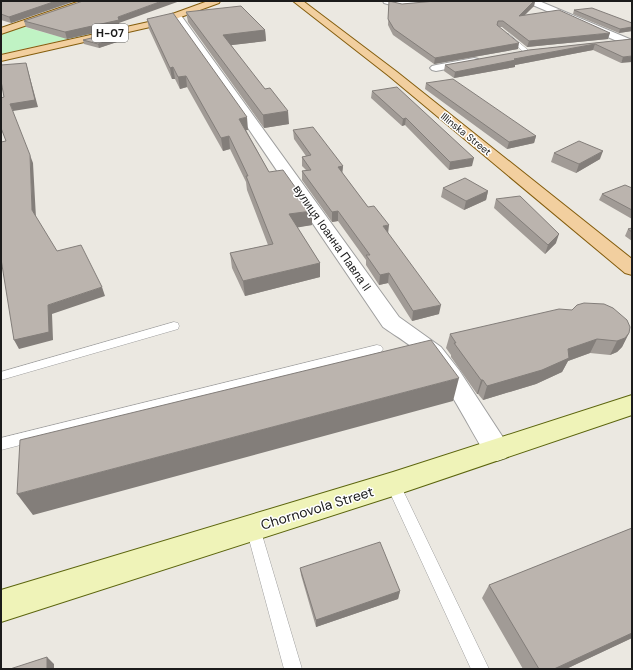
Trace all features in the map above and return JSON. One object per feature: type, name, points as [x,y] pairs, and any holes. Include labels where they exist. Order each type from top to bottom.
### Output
[{"type":"main road","points":[[1,31],[89,1]]},
{"type":"main road","name":"Н-07","points":[[1,58],[156,23],[216,1]]},
{"type":"main road","name":"Illinska Street","points":[[297,1],[393,74],[632,269]]},
{"type":"main road","name":"Chornovola Street","points":[[1,606],[393,484],[632,406]]},
{"type":"street","points":[[388,1],[401,5],[448,1]]},
{"type":"street","points":[[531,1],[630,43]]},
{"type":"street","name":"вулиця Іоанна Павла II","points":[[177,16],[391,322],[432,352],[464,397],[480,426],[497,450]]},
{"type":"street","points":[[605,45],[630,43]]},
{"type":"street","points":[[512,54],[530,51]]},
{"type":"street","points":[[436,68],[481,60]]},
{"type":"lane","points":[[504,33],[530,51]]},
{"type":"lane","points":[[1,376],[174,326]]},
{"type":"lane","points":[[1,444],[377,349]]},
{"type":"lane","points":[[393,484],[480,669]]},
{"type":"lane","points":[[253,528],[293,669]]},
{"type":"green space","points":[[101,22],[126,26],[1,54],[1,33],[21,26],[57,36]]},
{"type":"building","points":[[1,1],[56,1],[9,17],[1,14]]},
{"type":"building","points":[[83,1],[162,1],[118,17],[119,20],[65,32],[24,21]]},
{"type":"building","points":[[389,1],[402,4],[436,1],[534,1],[519,16],[559,10],[610,33],[529,41],[503,21],[498,21],[497,25],[519,43],[435,58],[394,29],[388,19]]},
{"type":"building","points":[[241,6],[265,30],[223,35],[265,89],[270,88],[288,111],[263,115],[186,12]]},
{"type":"building","points":[[592,8],[632,23],[632,27],[620,29],[574,10]]},
{"type":"building","points":[[173,13],[247,117],[239,119],[269,172],[283,170],[312,211],[289,214],[320,263],[243,281],[230,253],[273,244],[246,176],[248,176],[229,136],[221,138],[186,76],[178,77],[173,67],[170,68],[147,19]]},
{"type":"building","points":[[121,31],[123,36],[98,44],[83,40]]},
{"type":"building","points":[[632,39],[632,56],[623,57],[595,44],[455,72],[445,65],[529,50]]},
{"type":"building","points":[[26,63],[35,100],[10,104],[30,155],[32,210],[57,251],[81,245],[102,287],[48,305],[49,332],[14,340],[1,259],[1,142],[6,141],[1,128],[1,98],[4,97],[1,81],[1,65]]},
{"type":"building","points":[[453,79],[536,136],[509,142],[426,83]]},
{"type":"building","points":[[397,87],[474,158],[450,162],[406,118],[403,119],[372,91]]},
{"type":"building","points":[[313,127],[343,166],[338,167],[368,207],[374,206],[389,225],[383,226],[441,305],[413,311],[389,273],[380,275],[366,255],[370,255],[338,211],[332,212],[302,171],[311,170],[302,157],[311,155],[293,130]]},
{"type":"building","points":[[579,141],[603,151],[579,164],[554,153]]},
{"type":"building","points":[[465,178],[488,191],[466,201],[443,188]]},
{"type":"building","points":[[625,185],[632,188],[632,210],[602,194]]},
{"type":"building","points":[[520,196],[559,234],[548,245],[496,199]]},
{"type":"building","points":[[584,303],[604,304],[613,308],[627,320],[630,327],[629,333],[625,338],[617,341],[597,339],[568,349],[569,358],[542,370],[487,386],[454,343],[456,343],[450,334],[559,309],[572,310],[577,305]]},
{"type":"building","points":[[431,340],[459,378],[17,494],[20,440]]},
{"type":"building","points":[[632,528],[632,633],[554,669],[539,669],[489,585]]},
{"type":"building","points":[[380,542],[400,591],[316,620],[300,568]]},
{"type":"building","points":[[47,657],[47,669],[10,669]]}]
